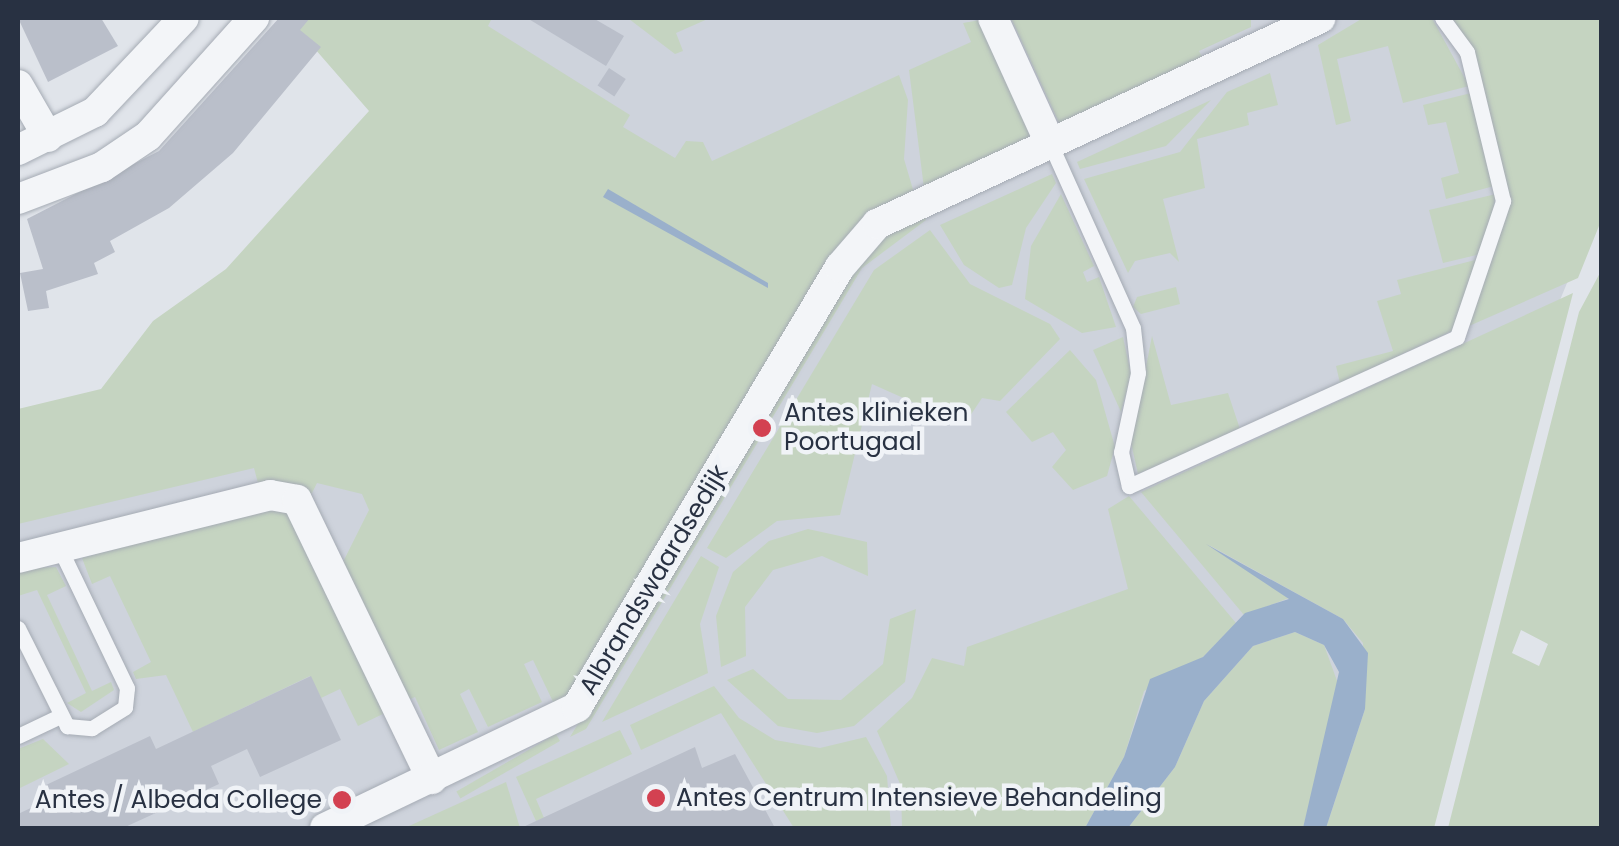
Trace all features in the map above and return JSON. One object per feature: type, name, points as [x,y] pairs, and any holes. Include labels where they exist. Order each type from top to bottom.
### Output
[{"type":"street","points":[[18,85],[26,146],[138,75],[184,18]]},
{"type":"street","points":[[18,199],[102,168],[148,136],[254,18]]},
{"type":"street","points":[[994,18],[1048,141]]},
{"type":"street","name":"Albrandswaardsedijk","points":[[325,828],[577,707],[854,246],[898,211],[1320,18]]},
{"type":"street","points":[[18,558],[270,495],[297,500],[432,779]]},
{"type":"lane","points":[[1048,141],[1133,328],[1138,373],[1121,452],[1129,486],[1457,336],[1503,201],[1467,52],[1442,18]]},
{"type":"lane","points":[[18,736],[58,717],[92,728],[128,698],[59,546]]},
{"type":"lane","points":[[18,628],[58,717]]},
{"type":"shaded area","name":"Antes klinieken Poortugaal","points":[[447,18],[1601,18],[1601,201],[1502,440],[1398,828],[18,828],[18,415],[111,391],[271,249]]},
{"type":"green space","points":[[288,18],[492,18],[488,26],[630,115],[623,127],[675,158],[686,141],[703,142],[712,161],[899,75],[908,100],[904,159],[914,193],[886,206],[571,695],[557,710],[533,660],[524,664],[542,702],[488,727],[469,689],[460,694],[478,732],[439,750],[415,697],[403,702],[341,566],[369,510],[362,494],[317,483],[311,495],[259,487],[254,468],[18,524],[18,409],[101,389],[153,321],[226,269],[369,111]]},
{"type":"green space","points":[[710,18],[676,33],[683,51],[675,54],[629,19]]},
{"type":"green space","points":[[1011,18],[1251,18],[1251,27],[1199,51],[1203,59],[1060,125]]},
{"type":"green space","points":[[1363,18],[1432,18],[1469,86],[1403,103],[1388,46],[1337,59],[1351,121],[1336,125],[1318,45]]},
{"type":"green space","points":[[1452,18],[1601,18],[1601,221],[1578,278],[1469,326],[1510,205],[1472,48]]},
{"type":"green space","points":[[980,20],[1034,135],[924,188],[909,70],[971,42],[963,23]]},
{"type":"green space","points":[[1270,73],[1278,105],[1247,113],[1249,125],[1197,139],[1205,188],[1163,199],[1179,262],[1170,253],[1135,261],[1128,273],[1084,179],[1180,152],[1227,92]]},
{"type":"green space","points":[[1471,93],[1494,186],[1446,199],[1441,178],[1459,173],[1446,122],[1428,125],[1423,105]]},
{"type":"green space","points":[[1211,100],[1166,146],[1080,169],[1077,162]]},
{"type":"green space","points":[[1052,174],[1056,183],[1026,228],[1012,285],[999,288],[964,265],[940,225]]},
{"type":"green space","points":[[1061,194],[1094,266],[1083,272],[1087,282],[1099,277],[1116,327],[1082,333],[1025,299],[1031,246]]},
{"type":"green space","points":[[1496,194],[1485,253],[1443,263],[1429,210]]},
{"type":"green space","points":[[923,213],[926,220],[862,268],[586,729],[570,737],[842,285],[874,242]]},
{"type":"green space","points":[[930,230],[970,284],[1050,324],[1060,339],[1000,401],[982,398],[964,425],[872,384],[840,515],[777,521],[726,558],[707,548],[874,270]]},
{"type":"green space","points":[[1483,258],[1454,330],[1340,383],[1336,366],[1393,351],[1377,301],[1401,294],[1397,280]]},
{"type":"green space","points":[[1601,271],[1601,828],[1448,828],[1579,312]],"holes":[[[1521,630],[1548,644],[1539,666],[1512,653]]]},
{"type":"green space","points":[[1176,287],[1180,304],[1141,314],[1133,307],[1137,297]]},
{"type":"green space","points":[[1573,293],[1434,828],[1326,828],[1365,709],[1363,643],[1343,619],[1207,544],[1289,598],[1244,615],[1141,492]]},
{"type":"green space","points":[[1152,336],[1171,405],[1228,393],[1240,429],[1138,474],[1131,443]]},
{"type":"green space","points":[[1123,337],[1131,374],[1121,412],[1093,350]]},
{"type":"green space","points":[[1070,350],[1096,380],[1115,447],[1107,476],[1073,490],[1052,467],[1066,450],[1053,432],[1032,442],[1006,412]]},
{"type":"green space","points":[[1129,496],[1236,623],[1203,657],[1144,691],[1124,757],[1085,828],[902,828],[901,786],[877,731],[912,698],[932,658],[964,666],[967,647],[1128,589],[1108,509]]},
{"type":"green space","points":[[277,505],[292,509],[387,712],[358,726],[340,689],[321,698],[310,676],[193,732],[166,675],[136,679],[133,672],[151,662],[110,576],[92,584],[82,558]]},
{"type":"green space","points":[[808,529],[867,542],[868,576],[822,556],[773,570],[745,607],[746,656],[721,667],[716,616],[733,572],[769,541]]},
{"type":"green space","points":[[701,556],[719,567],[700,624],[708,673],[602,722]]},
{"type":"green space","points":[[56,567],[66,586],[47,595],[92,691],[111,682],[114,690],[81,712],[67,703],[86,693],[37,590],[18,596],[18,568]]},
{"type":"green space","points":[[916,609],[905,682],[854,726],[817,733],[778,726],[727,680],[753,669],[788,699],[841,700],[883,664],[890,619]]},
{"type":"green space","points":[[1295,632],[1324,645],[1340,689],[1303,828],[1128,828],[1175,767],[1204,701],[1253,646]]},
{"type":"green space","points":[[714,686],[739,718],[775,740],[820,748],[866,737],[887,776],[891,828],[794,828],[721,713],[641,750],[630,725]]},
{"type":"green space","points":[[620,730],[632,754],[536,799],[544,818],[536,821],[516,777]]},
{"type":"green space","points":[[556,734],[560,741],[460,798],[456,792]]},
{"type":"green space","points":[[43,739],[69,764],[18,789],[18,749]]},
{"type":"green space","points":[[506,782],[520,828],[409,826]]},
{"type":"water","points":[[608,189],[768,283],[768,288],[603,197]]},
{"type":"water","points":[[1206,544],[1343,619],[1368,653],[1365,709],[1326,828],[1303,828],[1339,672],[1324,645],[1295,632],[1253,646],[1204,701],[1175,767],[1128,828],[1085,828],[1124,757],[1150,679],[1203,657],[1245,613],[1289,599]]},
{"type":"building","points":[[18,18],[101,18],[118,46],[48,82]]},
{"type":"building","points":[[279,18],[310,18],[300,30],[321,47],[233,153],[169,208],[110,241],[115,252],[94,263],[98,274],[46,291],[49,308],[28,311],[20,273],[43,269],[27,219],[159,151]]},
{"type":"building","points":[[527,18],[593,18],[624,36],[606,66]]},
{"type":"building","points":[[609,68],[626,79],[614,97],[598,86]]},
{"type":"building","points":[[311,676],[341,740],[260,777],[247,749],[211,766],[219,784],[123,828],[18,828],[18,814],[52,798],[46,785],[150,736],[156,749]]},
{"type":"building","name":"Antes Centrum Intensieve Behandeling","points":[[695,747],[702,768],[735,754],[775,828],[521,828]]},
{"type":"place","name":"Antes klinieken Poortugaal","points":[[762,428]]},
{"type":"place","name":"Antes Centrum Intensieve Behandeling","points":[[656,798]]},
{"type":"place","name":"Antes / Albeda College","points":[[342,800]]}]
